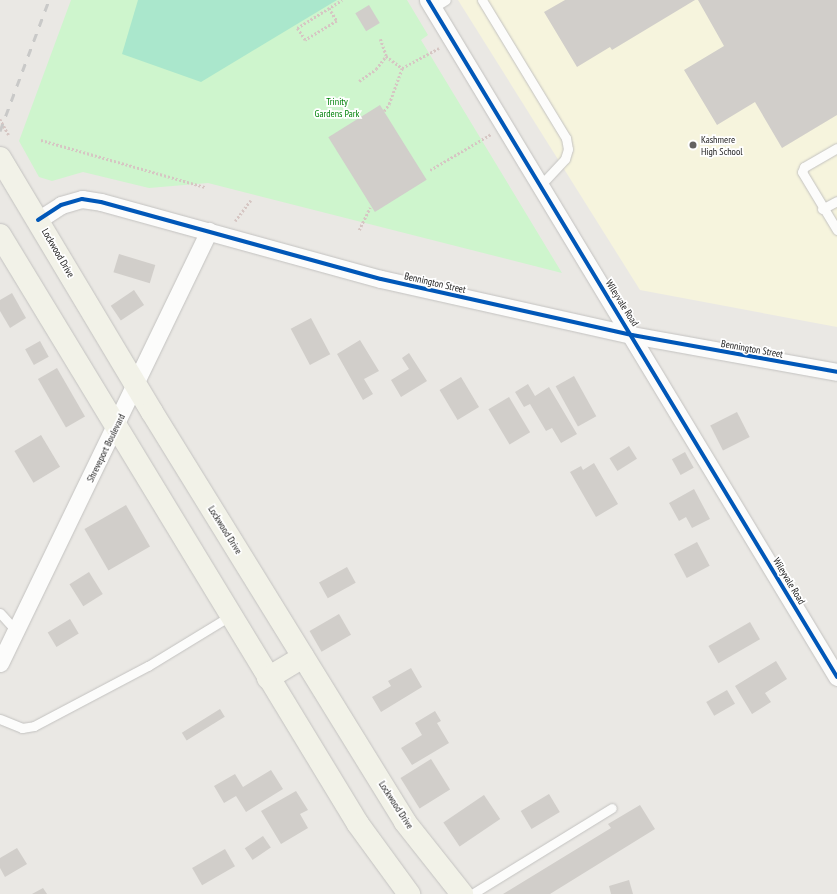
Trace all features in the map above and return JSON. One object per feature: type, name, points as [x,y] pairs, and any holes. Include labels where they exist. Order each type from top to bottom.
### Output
[{"type":"main road","name":"Lockwood Drive","points":[[0,158],[136,386],[405,822],[462,894]]},
{"type":"main road","points":[[0,235],[230,616],[358,824],[409,894]]},
{"type":"main road","points":[[268,678],[303,656]]},
{"type":"street","name":"Wileyvale Road","points":[[436,3],[539,187],[632,335],[837,677]]},
{"type":"street","name":"Bennington Street","points":[[38,220],[61,205],[82,199],[101,202],[381,279],[632,335],[837,372]]},
{"type":"street","name":"Shreveport Boulevard","points":[[0,663],[116,428],[209,231]]},
{"type":"lane","points":[[482,0],[566,138],[568,149],[565,159],[539,187]]},
{"type":"lane","points":[[837,148],[804,167],[802,172],[822,209],[837,230]]},
{"type":"lane","points":[[822,209],[837,200]]},
{"type":"lane","points":[[0,613],[16,631]]},
{"type":"lane","points":[[0,719],[22,728],[34,726],[148,666],[230,616]]},
{"type":"lane","points":[[472,894],[612,808]]},
{"type":"path","points":[[329,8],[336,21],[305,40],[297,28],[329,8],[342,0]]},
{"type":"path","points":[[380,39],[386,56],[402,68]]},
{"type":"path","points":[[384,111],[389,104],[402,68],[432,52]]},
{"type":"path","points":[[359,80],[376,69],[386,56]]},
{"type":"path","points":[[0,119],[9,135]]},
{"type":"path","points":[[430,170],[484,138]]},
{"type":"path","points":[[40,140],[204,187]]},
{"type":"path","points":[[234,224],[251,200]]},
{"type":"path","points":[[359,230],[370,207]]},
{"type":"shaded area","name":"Kashmere High School","points":[[458,0],[837,0],[837,327],[640,290]]},
{"type":"green space","name":"Trinity Gardens Park","points":[[71,0],[407,0],[428,35],[421,40],[562,273],[208,183],[149,188],[83,172],[52,181],[39,177],[19,141]]},
{"type":"green space","points":[[138,0],[337,0],[201,82],[122,54]]},
{"type":"building","points":[[565,0],[695,0],[612,50],[610,47],[577,67],[544,12]]},
{"type":"building","points":[[698,0],[837,0],[837,115],[782,148],[755,102],[717,125],[684,70],[724,46]]},
{"type":"building","points":[[369,5],[380,23],[366,31],[355,13]]},
{"type":"building","points":[[380,105],[427,180],[375,212],[328,137]]},
{"type":"building","points":[[119,254],[155,265],[150,283],[113,272]]},
{"type":"building","points":[[134,290],[144,305],[121,321],[111,306]]},
{"type":"building","points":[[12,293],[26,318],[10,328],[0,311],[0,300]]},
{"type":"building","points":[[311,318],[330,354],[310,365],[291,329]]},
{"type":"building","points":[[360,340],[379,371],[364,379],[373,394],[363,400],[337,354]]},
{"type":"building","points":[[40,341],[49,357],[34,365],[25,349]]},
{"type":"building","points":[[409,353],[427,381],[401,397],[391,380],[409,369],[402,358]]},
{"type":"building","points":[[57,368],[85,416],[66,427],[38,379]]},
{"type":"building","points":[[574,376],[596,416],[578,426],[556,386]]},
{"type":"building","points":[[461,377],[479,407],[458,420],[440,390]]},
{"type":"building","points":[[528,384],[535,396],[549,387],[577,434],[561,443],[552,428],[546,431],[530,404],[524,407],[515,392]]},
{"type":"building","points":[[509,397],[530,432],[510,445],[488,409]]},
{"type":"building","points":[[737,412],[750,437],[723,451],[710,426]]},
{"type":"building","points":[[41,435],[60,467],[33,483],[14,451]]},
{"type":"building","points":[[629,446],[637,459],[617,471],[609,458]]},
{"type":"building","points":[[685,452],[694,468],[681,475],[672,459]]},
{"type":"building","points":[[594,463],[618,504],[596,517],[570,472],[581,466],[583,470]]},
{"type":"building","points":[[694,489],[710,519],[692,528],[686,517],[679,521],[669,503]]},
{"type":"building","points":[[126,505],[150,547],[108,571],[84,529]]},
{"type":"building","points":[[697,542],[710,566],[687,578],[674,554]]},
{"type":"building","points":[[347,567],[356,583],[328,598],[319,583]]},
{"type":"building","points":[[89,572],[103,594],[83,606],[69,584]]},
{"type":"building","points":[[339,614],[351,635],[322,652],[310,631]]},
{"type":"building","points":[[70,619],[79,634],[56,647],[48,632]]},
{"type":"building","points":[[750,622],[760,639],[718,663],[708,646]]},
{"type":"building","points":[[776,661],[787,679],[765,693],[771,702],[752,714],[735,686]]},
{"type":"building","points":[[411,668],[422,687],[381,712],[372,697],[391,686],[388,681]]},
{"type":"building","points":[[727,690],[735,704],[714,716],[706,702]]},
{"type":"building","points":[[220,709],[225,717],[187,740],[182,733]]},
{"type":"building","points":[[435,711],[441,721],[437,723],[449,743],[412,765],[401,748],[422,735],[415,723]]},
{"type":"building","points":[[431,759],[450,790],[420,809],[400,778]]},
{"type":"building","points":[[271,770],[283,789],[246,812],[236,796],[224,803],[214,786],[235,774],[243,787]]},
{"type":"building","points":[[296,791],[308,810],[300,814],[308,828],[281,844],[261,811]]},
{"type":"building","points":[[549,794],[560,812],[532,829],[521,811]]},
{"type":"building","points":[[484,795],[500,819],[460,846],[443,822]]},
{"type":"building","points":[[640,805],[655,829],[550,894],[503,894],[611,828],[608,824]]},
{"type":"building","points":[[263,836],[271,848],[253,860],[245,848]]},
{"type":"building","points":[[17,848],[27,864],[5,877],[0,868],[0,858]]},
{"type":"building","points":[[225,849],[235,866],[202,885],[192,868]]},
{"type":"building","points":[[629,880],[633,894],[611,894],[609,886]]},
{"type":"building","points":[[43,888],[47,894],[32,894]]},
{"type":"railway","points":[[0,131],[49,0]]},
{"type":"cycle path","points":[[428,0],[837,677]]},
{"type":"cycle path","points":[[38,220],[61,205],[82,199],[101,202],[381,279],[632,335],[837,372]]},
{"type":"place","name":"Kashmere High School","points":[[693,145]]}]
